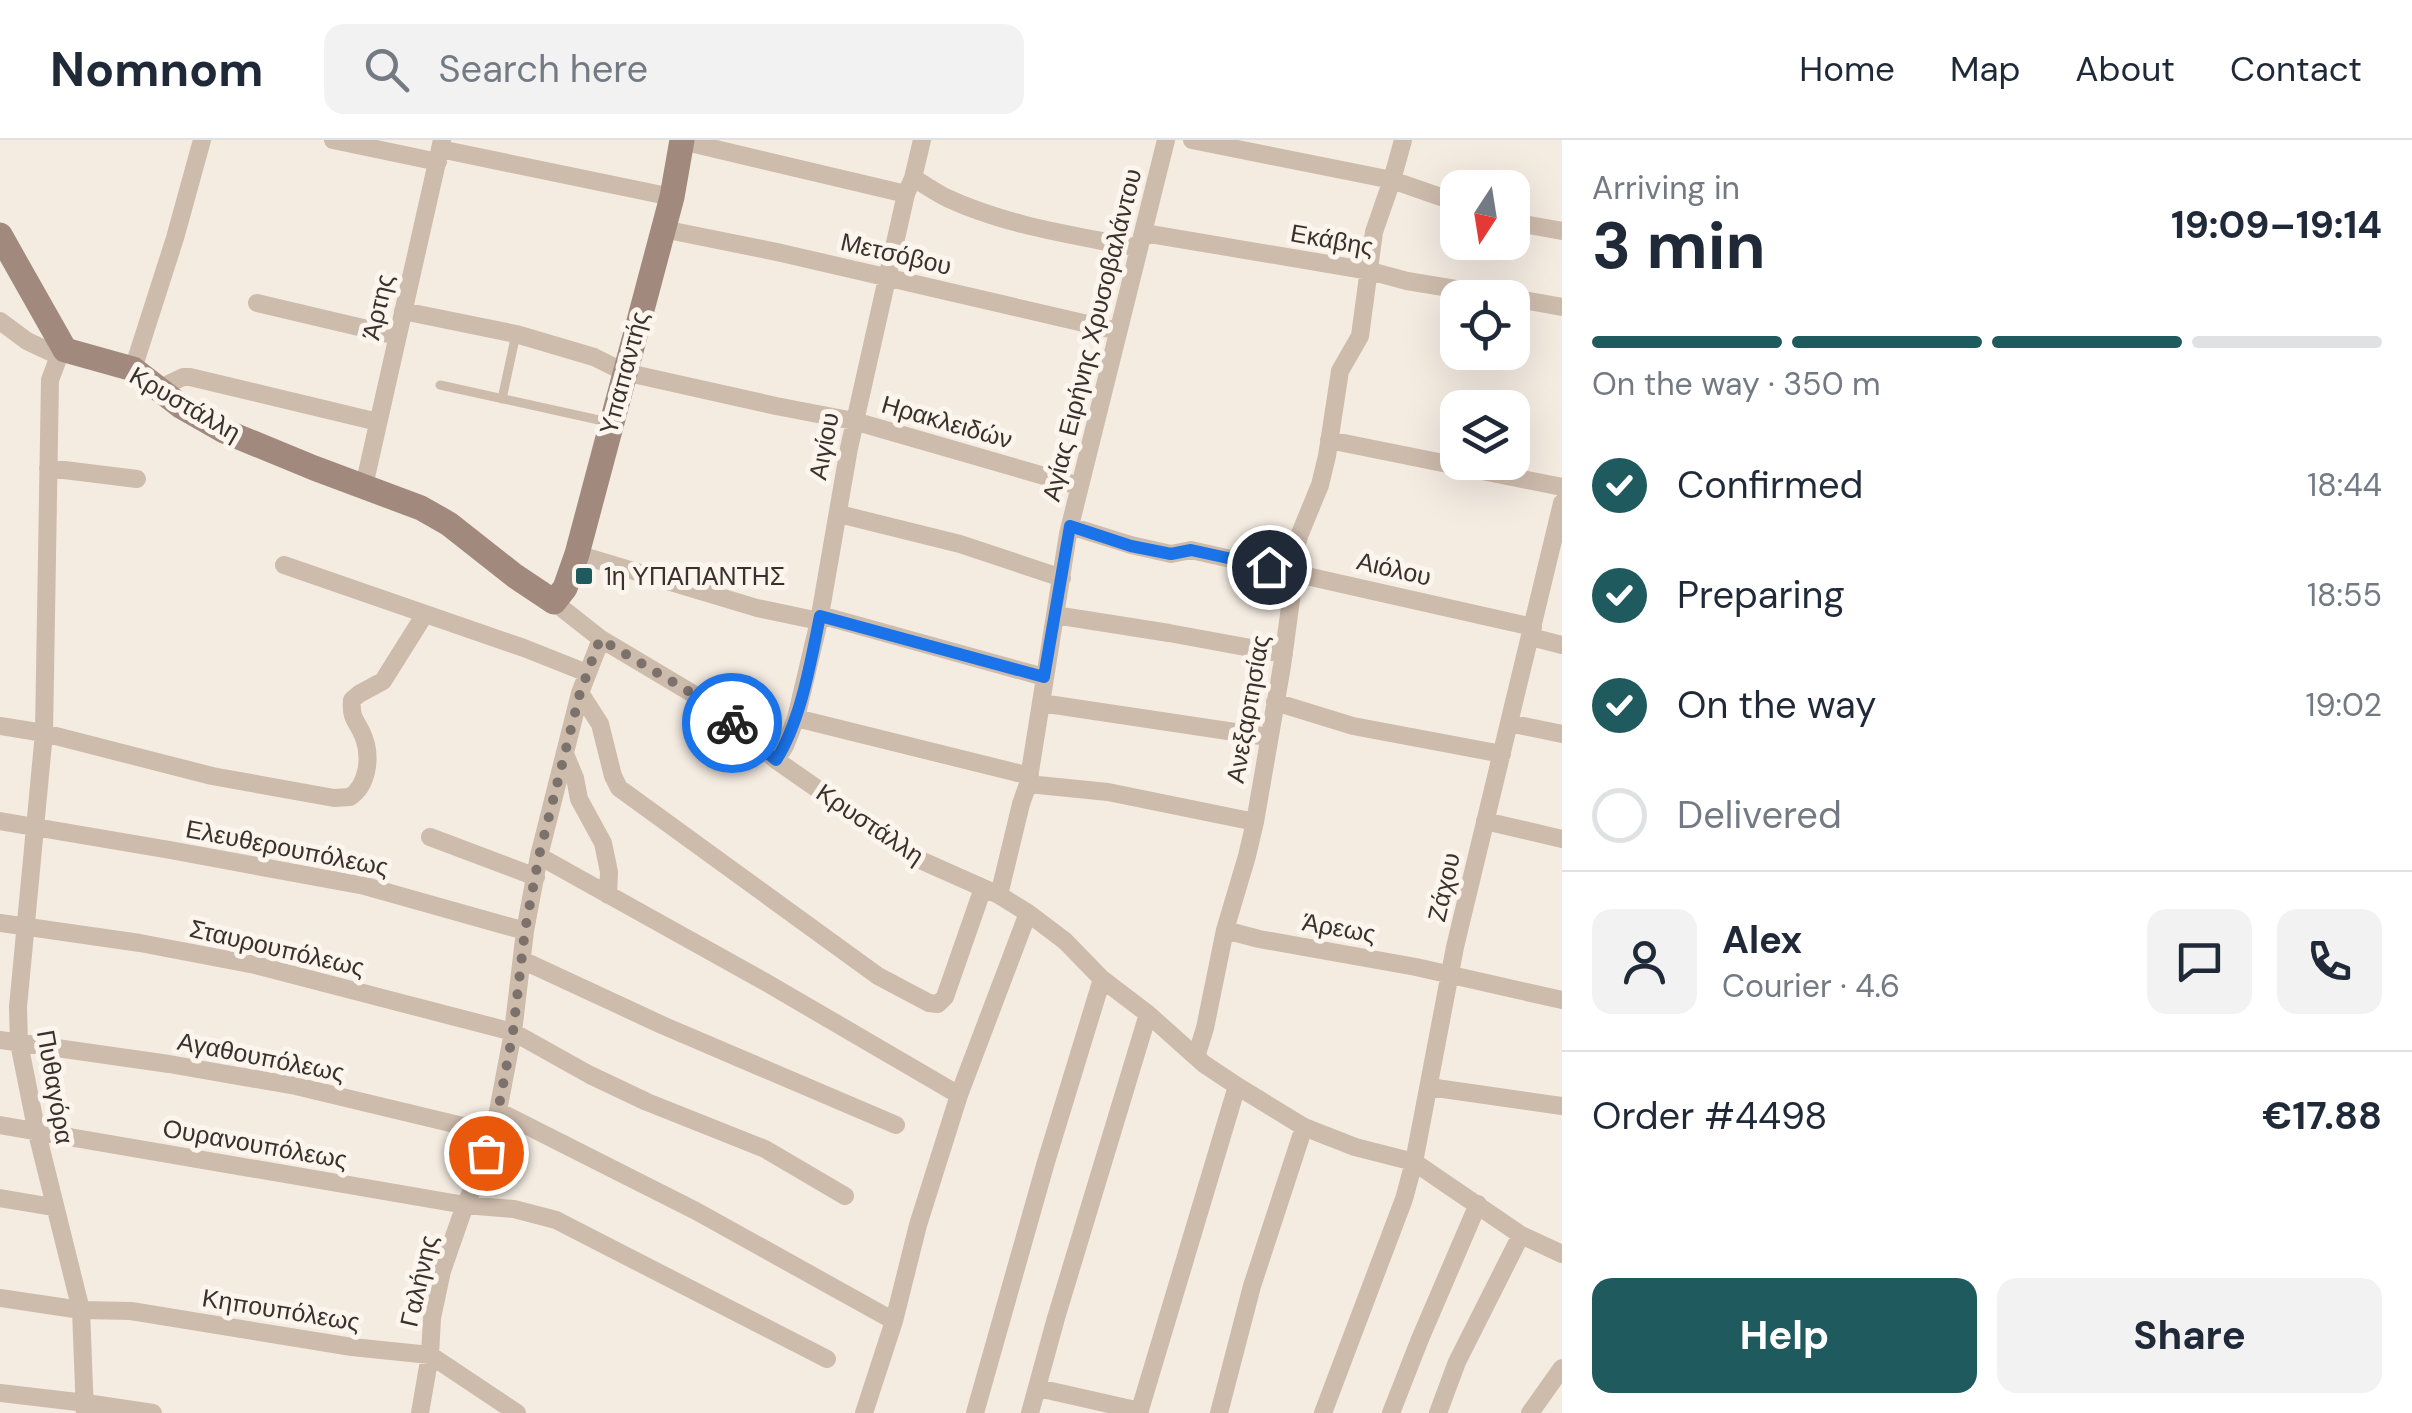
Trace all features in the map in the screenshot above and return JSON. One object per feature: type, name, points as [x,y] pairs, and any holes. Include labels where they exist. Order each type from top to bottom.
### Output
[{"type":"street","points":[[132,369],[202,140]]},
{"type":"street","points":[[334,140],[440,150],[672,197]]},
{"type":"street","name":"Εκάβης","points":[[682,140],[909,186],[1053,232],[1370,271],[1440,286]]},
{"type":"street","name":"Υπαπαντής","points":[[554,602],[565,588],[577,554],[672,197],[682,140]]},
{"type":"street","name":"Αιγίου","points":[[776,760],[796,718],[820,618],[854,421],[922,140]]},
{"type":"street","name":"Αγίας Ειρήνης Χρυσοβαλάντου","points":[[580,693],[600,724],[619,788],[878,976],[938,1004],[945,997],[991,891],[1029,780],[1078,486],[1166,140]]},
{"type":"street","points":[[1192,140],[1392,180],[1440,197]]},
{"type":"street","name":"Ανεξαρτησίας","points":[[1196,1057],[1255,822],[1284,654],[1299,536],[1320,484],[1340,372],[1360,336],[1374,232],[1403,140]]},
{"type":"street","name":"Άρτης","points":[[364,486],[440,150]]},
{"type":"street","points":[[1530,225],[1562,231]]},
{"type":"street","name":"Μετσόβου","points":[[663,229],[1118,331]]},
{"type":"street","points":[[0,235],[62,353]]},
{"type":"street","name":"Εκάβης","points":[[1530,301],[1562,307]]},
{"type":"street","points":[[257,303],[397,336]]},
{"type":"street","name":"Ηρακλειδών","points":[[403,311],[516,334],[594,357],[624,372],[854,421],[1078,486]]},
{"type":"street","points":[[0,321],[27,341],[62,353]]},
{"type":"street","name":"Κρυστάλλη","points":[[62,353],[132,369],[224,431],[421,508],[448,524],[600,639],[705,701],[776,760],[918,859],[991,891],[1028,913],[1196,1057],[1237,1086],[1304,1127],[1355,1147],[1414,1162],[1520,1235],[1562,1254]]},
{"type":"street","name":"Πυθαγόρα","points":[[62,353],[50,380],[44,733],[18,1007],[9,1041],[81,1310],[86,1408]]},
{"type":"street","points":[[158,389],[190,376],[378,422]]},
{"type":"street","points":[[823,414],[849,448]]},
{"type":"street","points":[[1329,440],[1562,487]]},
{"type":"street","points":[[48,468],[137,479]]},
{"type":"street","name":"Ζάχου","points":[[1323,1413],[1404,1199],[1414,1162],[1450,974],[1562,504]]},
{"type":"street","points":[[839,514],[960,544],[1062,578]]},
{"type":"street","name":"Αιόλου","points":[[1070,526],[1131,546],[1171,554],[1191,550],[1293,572],[1532,632],[1562,645]]},
{"type":"street","points":[[577,554],[757,608],[820,618],[1044,677]]},
{"type":"street","points":[[284,565],[524,648],[586,674]]},
{"type":"street","points":[[0,726],[44,733],[212,776],[334,798],[350,797],[362,786],[366,772],[366,742],[352,716],[352,700],[383,681],[425,614]]},
{"type":"street","points":[[1055,615],[1284,654]]},
{"type":"street","name":"Γαλήνης","points":[[420,1413],[442,1271],[480,1173],[498,1111],[539,856],[580,693],[600,639]]},
{"type":"street","points":[[1041,702],[1268,737]]},
{"type":"street","points":[[1275,702],[1353,726],[1502,754]]},
{"type":"street","points":[[796,718],[1029,780],[1255,822]]},
{"type":"street","points":[[1509,723],[1562,734]]},
{"type":"street","points":[[565,754],[579,798],[602,843],[609,872],[608,895]]},
{"type":"street","name":"Ελευθερουπόλεως","points":[[0,820],[365,886],[525,930]]},
{"type":"street","points":[[1485,821],[1562,839]]},
{"type":"street","points":[[430,836],[536,878]]},
{"type":"street","points":[[539,856],[959,1095]]},
{"type":"street","points":[[864,1413],[959,1095],[1028,913]]},
{"type":"street","name":"Σταυρουπόλεως","points":[[0,923],[140,943],[255,965],[513,1032],[590,1076],[765,1149],[845,1196]]},
{"type":"street","name":"Άρεως","points":[[1225,930],[1562,1000]]},
{"type":"street","points":[[522,960],[896,1125]]},
{"type":"street","points":[[975,1413],[1102,979]]},
{"type":"street","points":[[1030,1413],[1148,1014]]},
{"type":"street","name":"Αγαθουπόλεως","points":[[9,1041],[296,1086],[492,1133]]},
{"type":"street","points":[[1038,1388],[1139,1412],[1237,1086]]},
{"type":"street","points":[[1429,1087],[1562,1106]]},
{"type":"street","points":[[498,1111],[696,1211],[894,1321]]},
{"type":"street","name":"Ουρανουπόλεως","points":[[0,1125],[465,1205],[514,1209],[556,1220],[828,1359]]},
{"type":"street","points":[[1219,1413],[1252,1286],[1304,1127]]},
{"type":"street","points":[[0,1198],[53,1206]]},
{"type":"street","points":[[1391,1413],[1478,1204]]},
{"type":"street","points":[[1438,1413],[1457,1362],[1520,1235]]},
{"type":"street","name":"Κηπουπόλεως","points":[[0,1298],[81,1310],[131,1311],[333,1344],[430,1355],[517,1413]]},
{"type":"street","points":[[1530,1413],[1562,1368]]},
{"type":"street","points":[[0,1394],[86,1408],[153,1413]]},
{"type":"lane","points":[[502,399],[516,334]]},
{"type":"lane","points":[[440,385],[610,422]]},
{"type":"way so far","points":[[486,1153],[513,1032],[525,930],[539,856],[580,693],[600,639],[705,701],[732,723]]},
{"type":"place","name":"1η ΥΠΑΠΑΝΤΗΣ","points":[[584,576]]},
{"type":"route","points":[[732,723],[776,760],[796,718],[820,616],[1044,677],[1070,526],[1131,546],[1171,554],[1191,550],[1269,567]]}]
